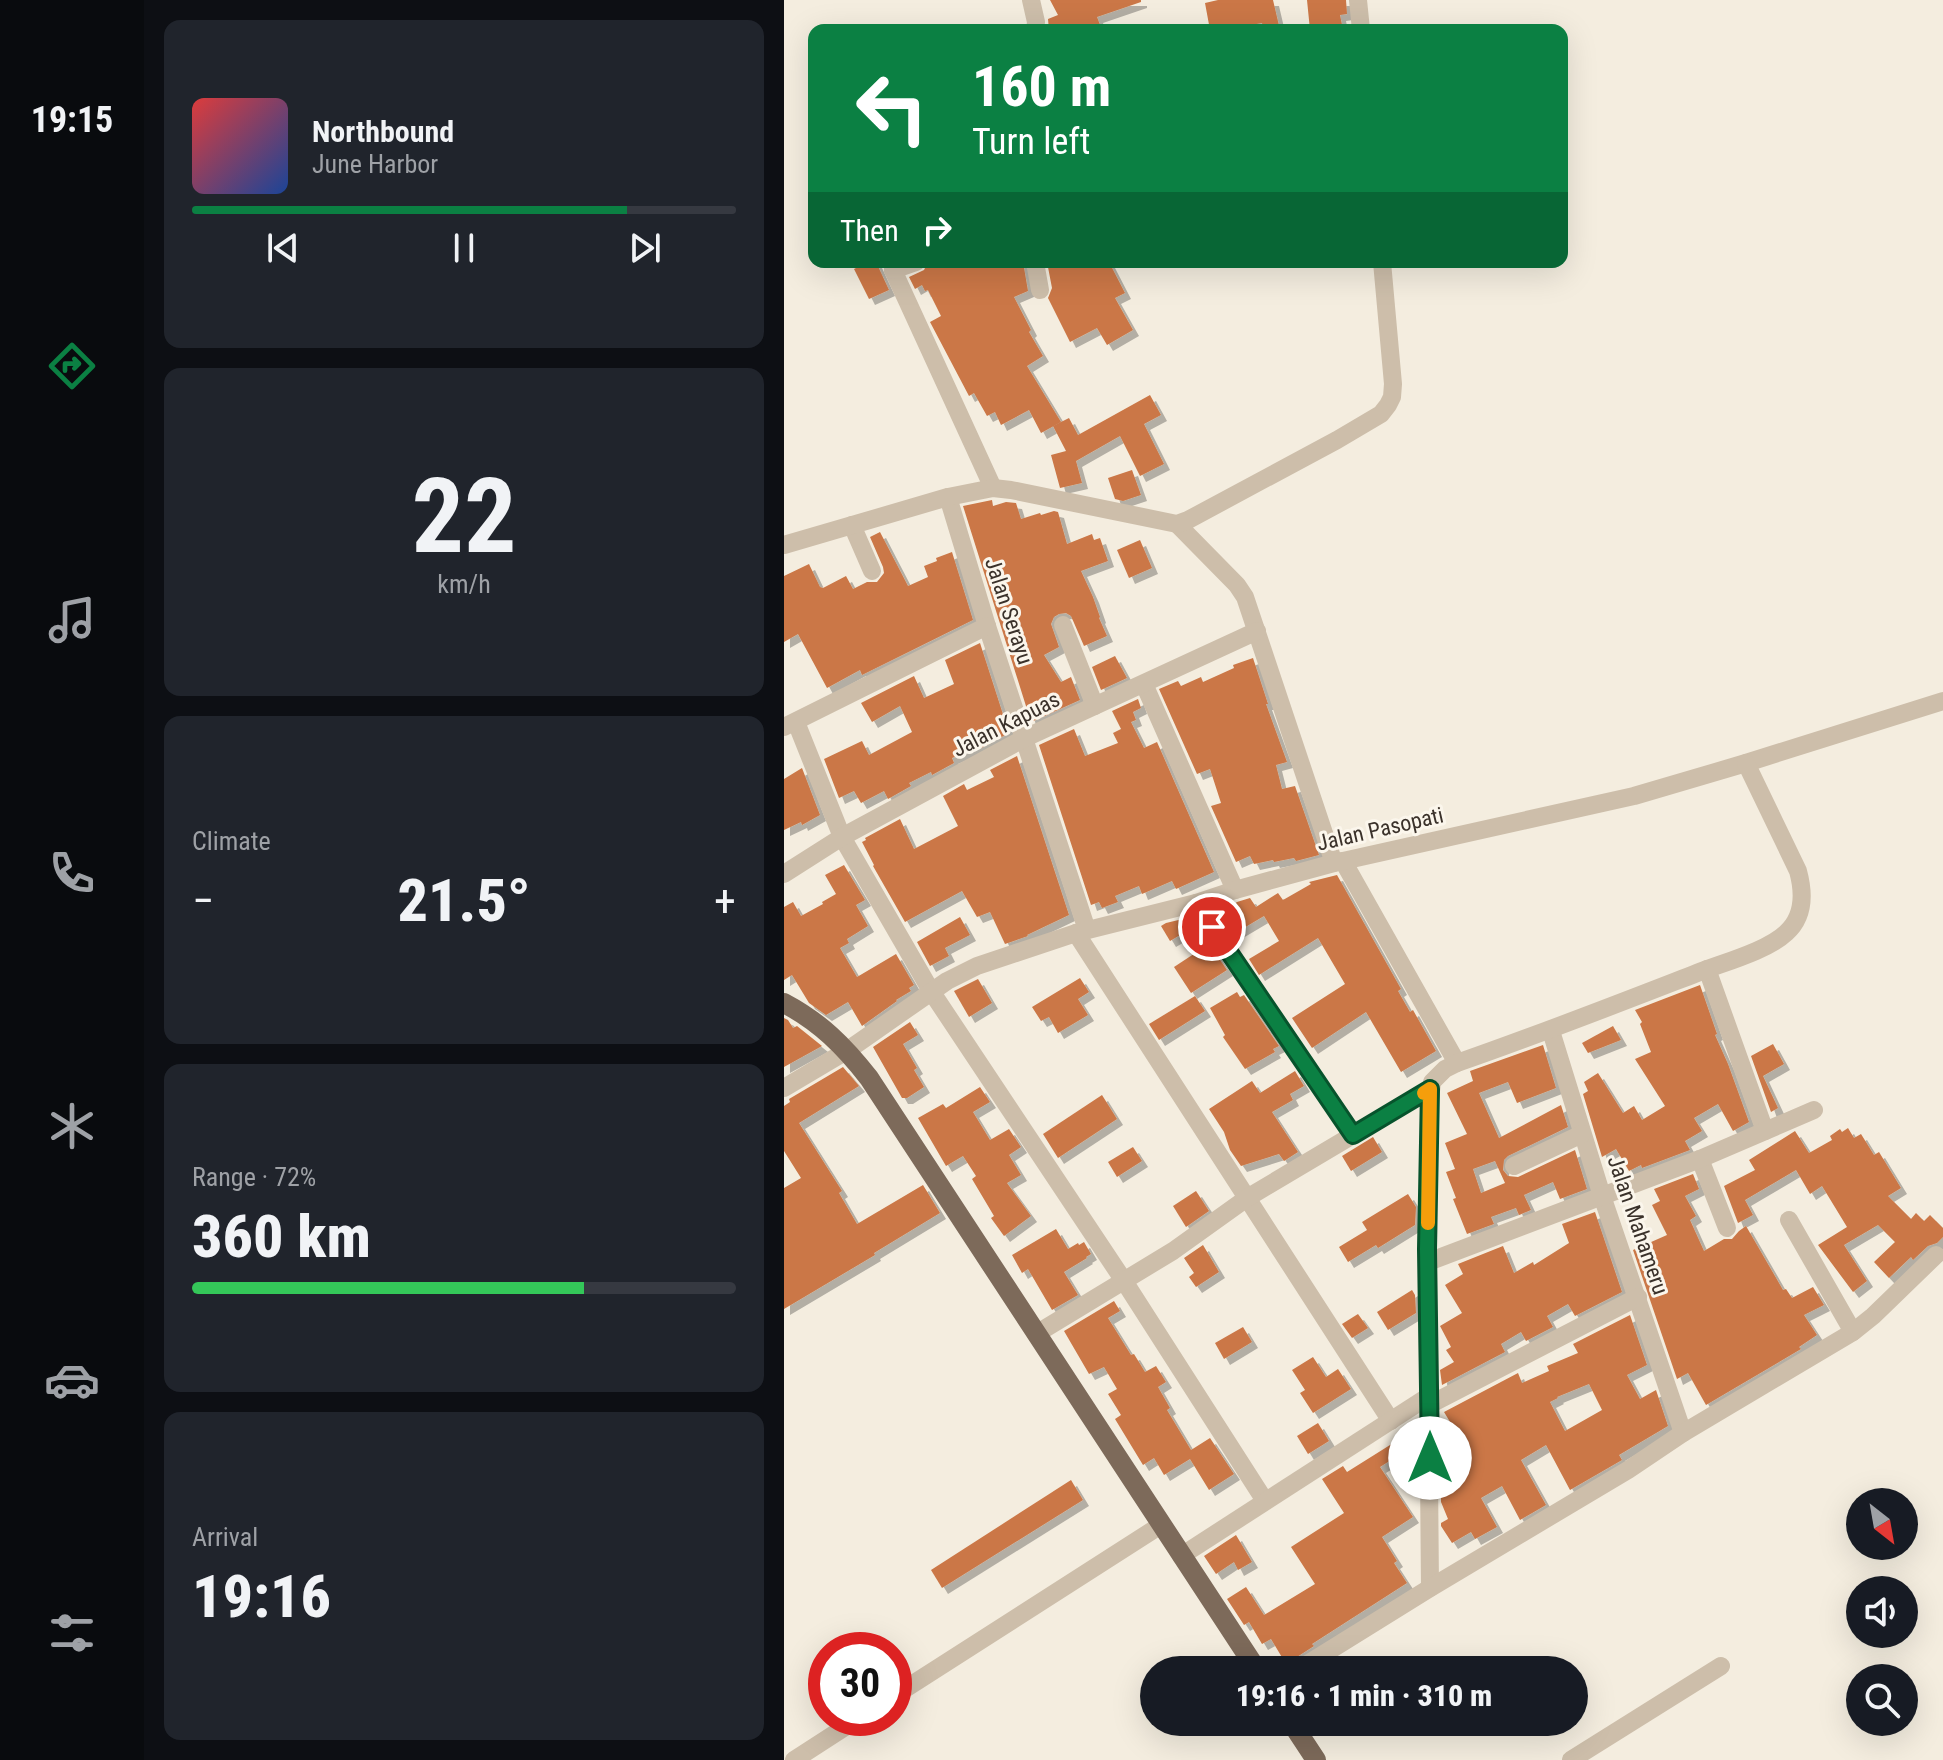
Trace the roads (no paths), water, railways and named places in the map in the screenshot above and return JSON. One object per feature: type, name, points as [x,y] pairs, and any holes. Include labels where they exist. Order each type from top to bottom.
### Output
[{"type":"main road","points":[[784,1003],[809,1016],[848,1050],[869,1078],[1248,1656]]},
{"type":"main road","points":[[1300,1736],[1316,1760]]},
{"type":"street","points":[[1031,0],[1036,24]]},
{"type":"street","points":[[1358,0],[1360,24]]},
{"type":"street","points":[[894,268],[993,488]]},
{"type":"street","points":[[1036,268],[1040,290]]},
{"type":"street","points":[[784,545],[948,497],[993,488],[1177,524],[1188,520],[1337,440],[1381,414],[1388,405],[1393,384],[1383,268]]},
{"type":"street","name":"Jalan Serayu","points":[[948,497],[1025,738],[1081,932],[1391,1421]]},
{"type":"street","points":[[1177,524],[1245,597],[1338,862],[1457,1063]]},
{"type":"street","points":[[852,525],[872,571]]},
{"type":"street","points":[[1063,625],[1095,706]]},
{"type":"street","points":[[987,626],[790,725],[842,837],[931,991],[1124,1281],[1265,1501]]},
{"type":"street","name":"Jalan Kapuas","points":[[784,874],[842,837],[1025,738],[1257,631]]},
{"type":"street","points":[[1144,684],[1235,890]]},
{"type":"street","name":"Jalan Pasopati","points":[[784,1088],[848,1050],[931,991],[977,966],[1081,932],[1338,862],[1634,796],[1943,701]]},
{"type":"street","points":[[1430,1588],[1428,1262],[1432,1082],[1457,1063],[1551,1031],[1768,945],[1787,933],[1802,903],[1802,885],[1746,763]]},
{"type":"street","points":[[1196,903],[1353,1135]]},
{"type":"street","points":[[1707,969],[1765,1131]]},
{"type":"street","name":"Jalan Mahameru","points":[[1551,1031],[1602,1196],[1683,1433]]},
{"type":"street","points":[[1036,1334],[1173,1251],[1247,1198],[1430,1089]]},
{"type":"street","points":[[1428,1262],[1700,1159],[1814,1110]]},
{"type":"street","points":[[1514,1166],[1582,1134]]},
{"type":"street","points":[[1700,1159],[1727,1228]]},
{"type":"street","points":[[1789,1220],[1853,1332]]},
{"type":"street","points":[[1321,1656],[1853,1332],[1936,1255]]},
{"type":"street","points":[[1181,1556],[1391,1421],[1638,1297]]},
{"type":"street","points":[[912,1684],[1161,1525]]},
{"type":"street","points":[[1571,1760],[1721,1666]]},
{"type":"street","points":[[794,1760],[831,1736]]}]
